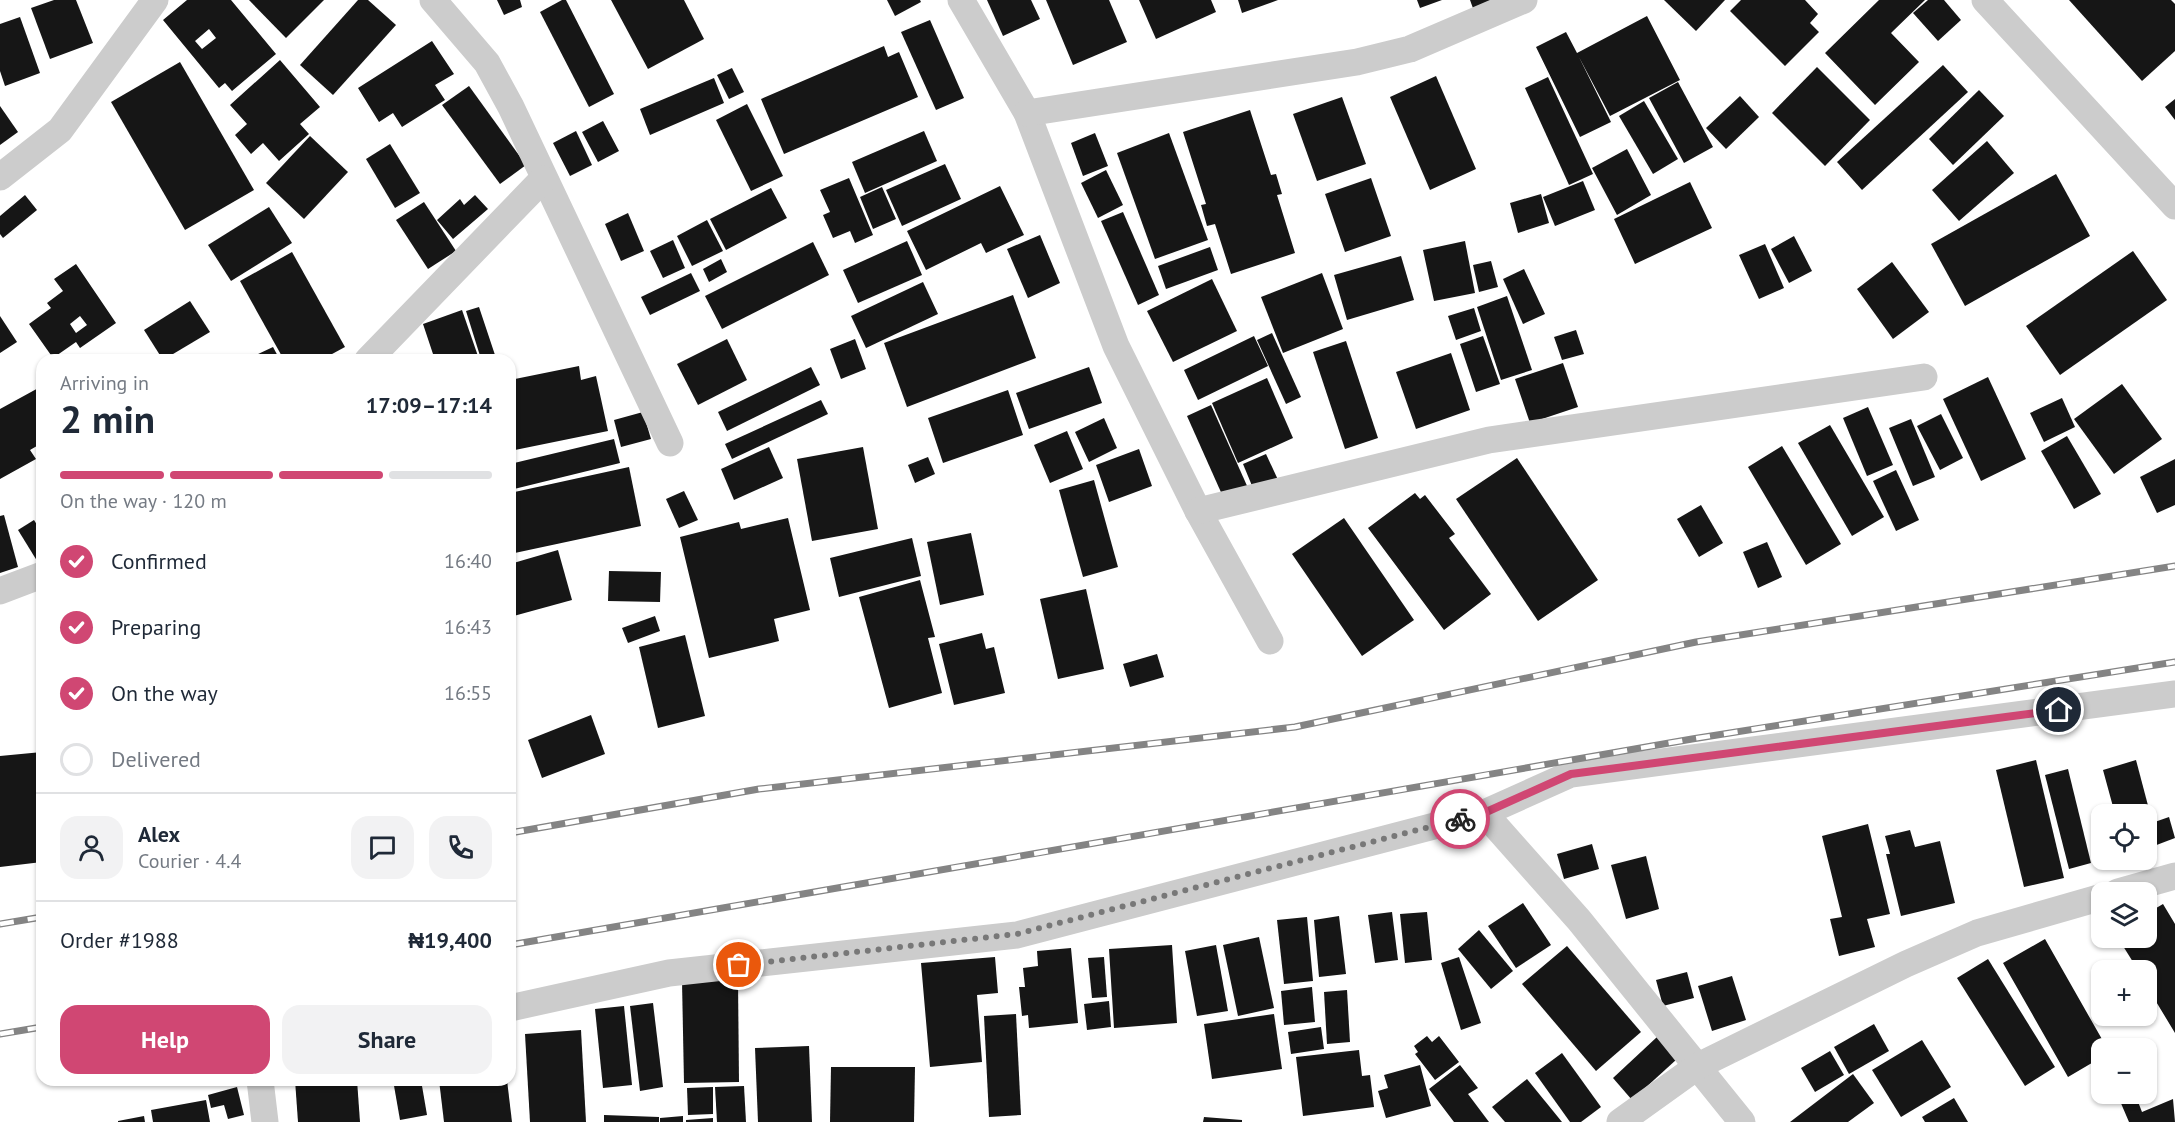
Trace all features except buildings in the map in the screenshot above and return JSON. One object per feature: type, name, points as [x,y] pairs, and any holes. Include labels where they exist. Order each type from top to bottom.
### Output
[{"type":"street","points":[[0,177],[60,130],[155,0]]},
{"type":"street","points":[[433,0],[487,63],[511,107],[543,179],[670,443]]},
{"type":"street","points":[[961,0],[1027,113],[1116,346],[1198,511],[1270,641]]},
{"type":"street","points":[[1027,113],[1357,63],[1410,50],[1524,0]]},
{"type":"street","points":[[1994,3],[2175,206]]},
{"type":"street","points":[[374,354],[543,179]]},
{"type":"street","points":[[1198,511],[1489,440],[1924,377]]},
{"type":"street","points":[[0,591],[36,577]]},
{"type":"street","points":[[516,1007],[669,973],[1017,934],[1484,813],[1571,774],[2175,694]]},
{"type":"street","points":[[1484,813],[1579,920],[1742,1122]]},
{"type":"street","points":[[2154,882],[2175,876]]},
{"type":"street","points":[[1620,1122],[1698,1066],[1906,964],[1977,933],[2091,900]]},
{"type":"street","points":[[261,1086],[265,1122]]},
{"type":"railway","points":[[516,832],[759,789],[1295,727],[1696,642],[2175,566]]},
{"type":"railway","points":[[516,944],[1692,739],[2175,662]]},
{"type":"railway","points":[[0,924],[36,918]]},
{"type":"railway","points":[[0,1034],[36,1028]]},
{"type":"way so far","points":[[739,965],[1017,934],[1460,819]]},
{"type":"route","points":[[1460,819],[1484,813],[1571,774],[2059,710]]}]
